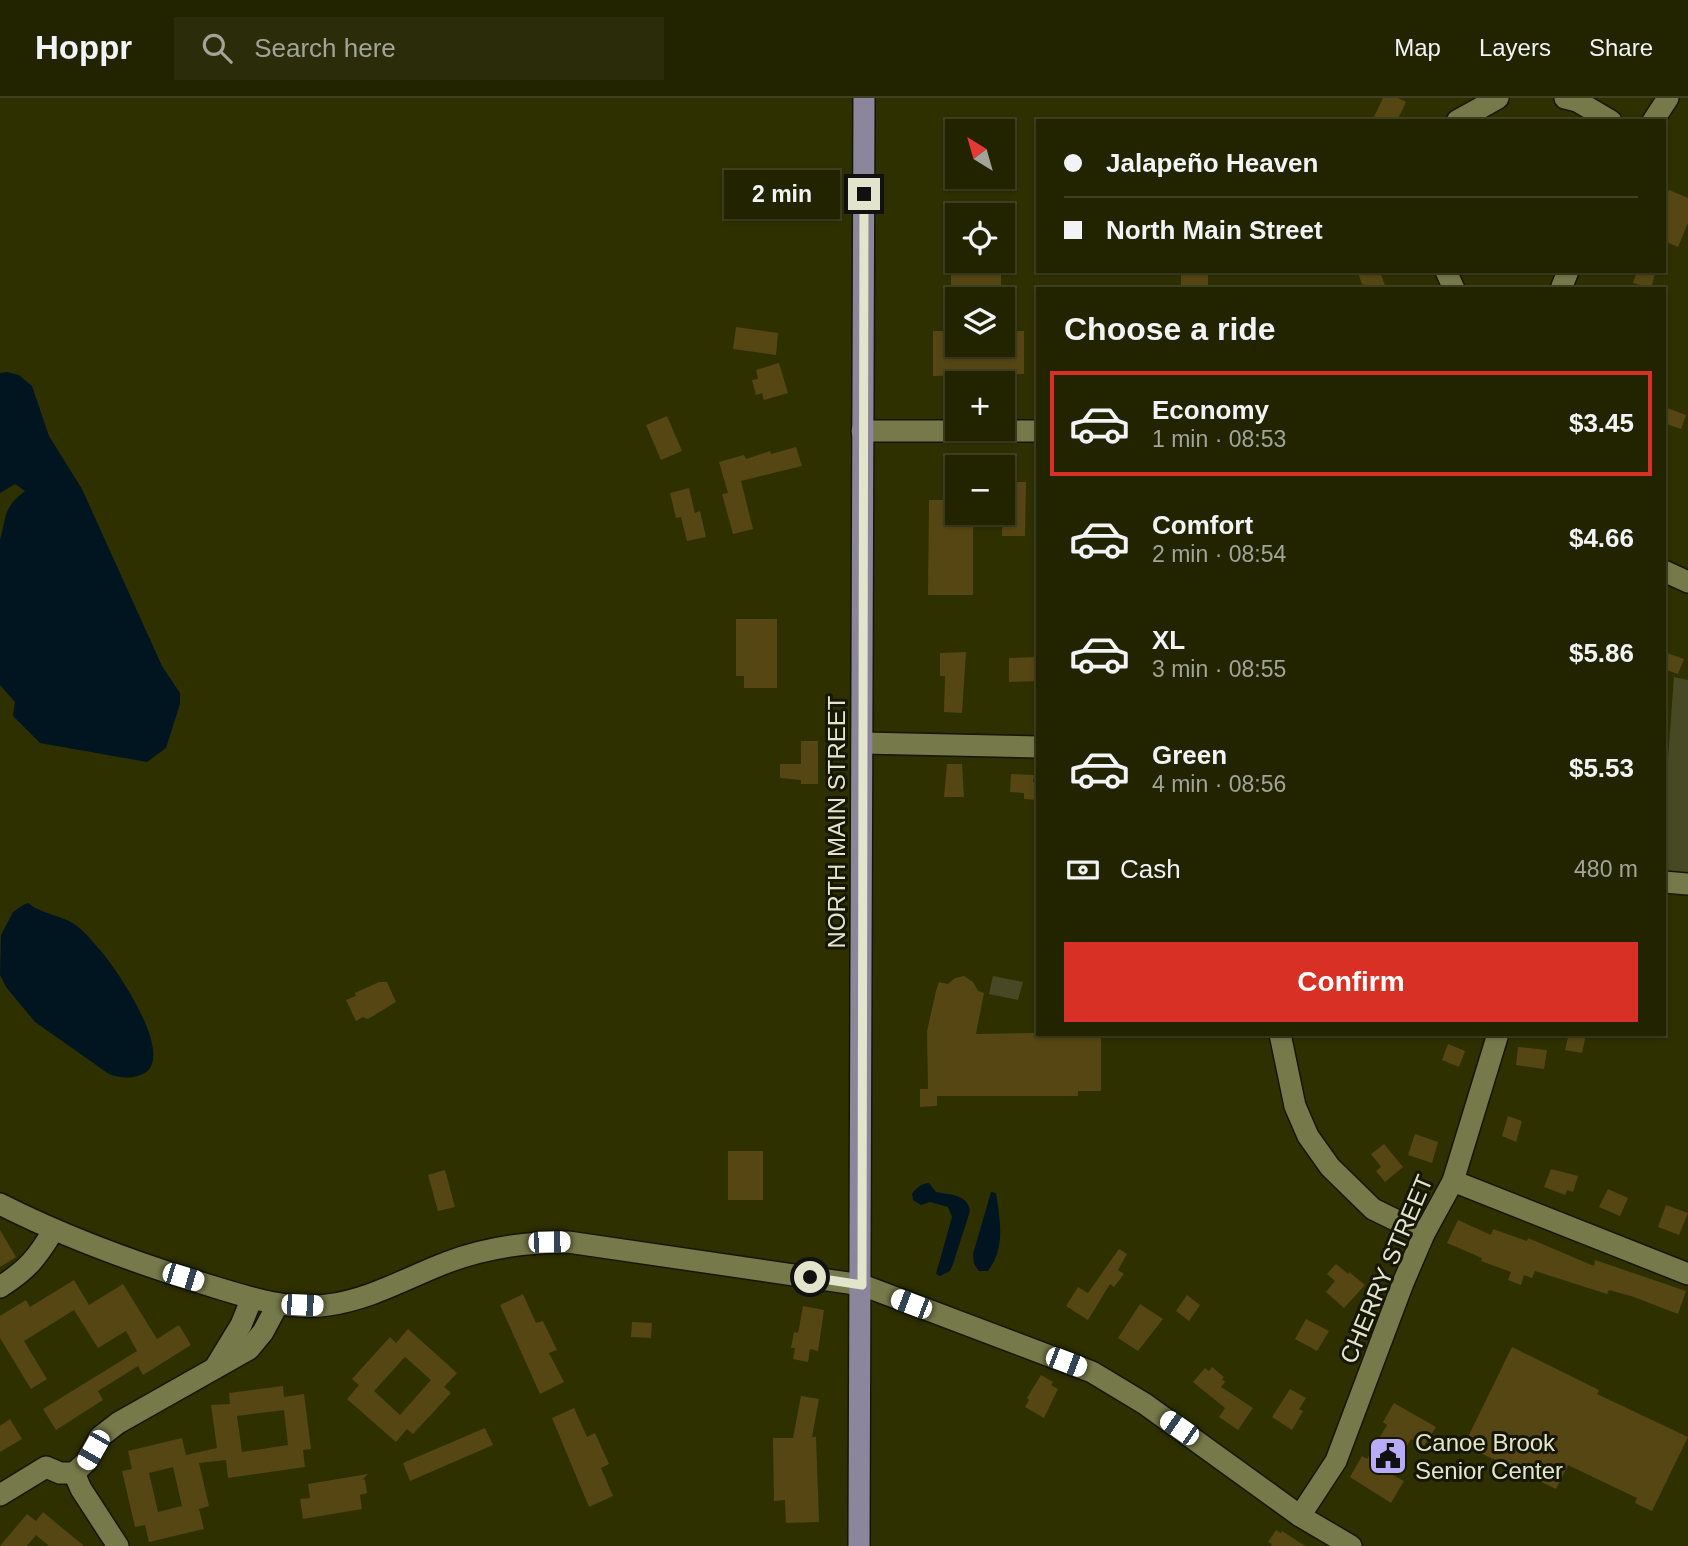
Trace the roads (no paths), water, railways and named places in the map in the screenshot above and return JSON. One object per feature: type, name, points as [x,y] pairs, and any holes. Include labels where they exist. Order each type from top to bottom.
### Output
[{"type":"main road","name":"NORTH MAIN STREET","points":[[859,1546],[864,98]]},
{"type":"street","points":[[1461,119],[1498,98]]},
{"type":"street","points":[[1565,98],[1577,101],[1608,119]]},
{"type":"street","points":[[1654,119],[1668,98]]},
{"type":"street","points":[[862,431],[1036,431]]},
{"type":"street","points":[[1666,571],[1688,582]]},
{"type":"street","points":[[863,743],[1036,747]]},
{"type":"street","points":[[1666,882],[1688,884]]},
{"type":"street","points":[[1280,1036],[1294,1106],[1308,1136],[1330,1167],[1373,1209],[1424,1234]]},
{"type":"street","name":"CHERRY STREET","points":[[1300,1516],[1336,1461],[1398,1295],[1424,1234],[1453,1181],[1497,1036]]},
{"type":"street","points":[[1453,1181],[1688,1273]]},
{"type":"street","points":[[0,1204],[52,1231],[159,1270],[278,1304],[327,1306],[340,1303],[377,1293],[448,1262],[491,1248],[529,1242],[568,1242],[862,1285],[1092,1372],[1145,1404],[1300,1516],[1351,1546]]},
{"type":"street","points":[[0,1287],[21,1274],[37,1258],[52,1231]]},
{"type":"street","points":[[216,1366],[241,1325],[252,1298]]},
{"type":"street","points":[[0,1495],[46,1467],[60,1473],[74,1473],[86,1462],[100,1437],[118,1423],[249,1349],[263,1332],[278,1304]]},
{"type":"street","points":[[74,1473],[80,1489],[118,1546]]},
{"type":"water","points":[[0,373],[19,375],[32,386],[49,436],[82,489],[162,666],[180,693],[180,704],[166,748],[147,762],[40,743],[13,716],[15,702],[0,685],[0,540],[9,507],[25,491],[15,484],[0,493]]},
{"type":"water","points":[[28,903],[77,926],[119,975],[150,1034],[153,1053],[151,1067],[140,1075],[125,1077],[109,1074],[35,1022],[6,987],[0,975],[1,935],[13,912]]},
{"type":"water","points":[[929,1183],[936,1192],[962,1198],[969,1205],[970,1211],[950,1271],[940,1276],[936,1274],[952,1217],[948,1207],[930,1202],[921,1205],[913,1200],[912,1194],[915,1190]]},
{"type":"water","points":[[991,1192],[996,1193],[1000,1224],[999,1243],[994,1262],[988,1271],[979,1271],[974,1264],[973,1254]]},
{"type":"place","name":"Canoe Brook Senior Center","points":[[1388,1456]]}]
